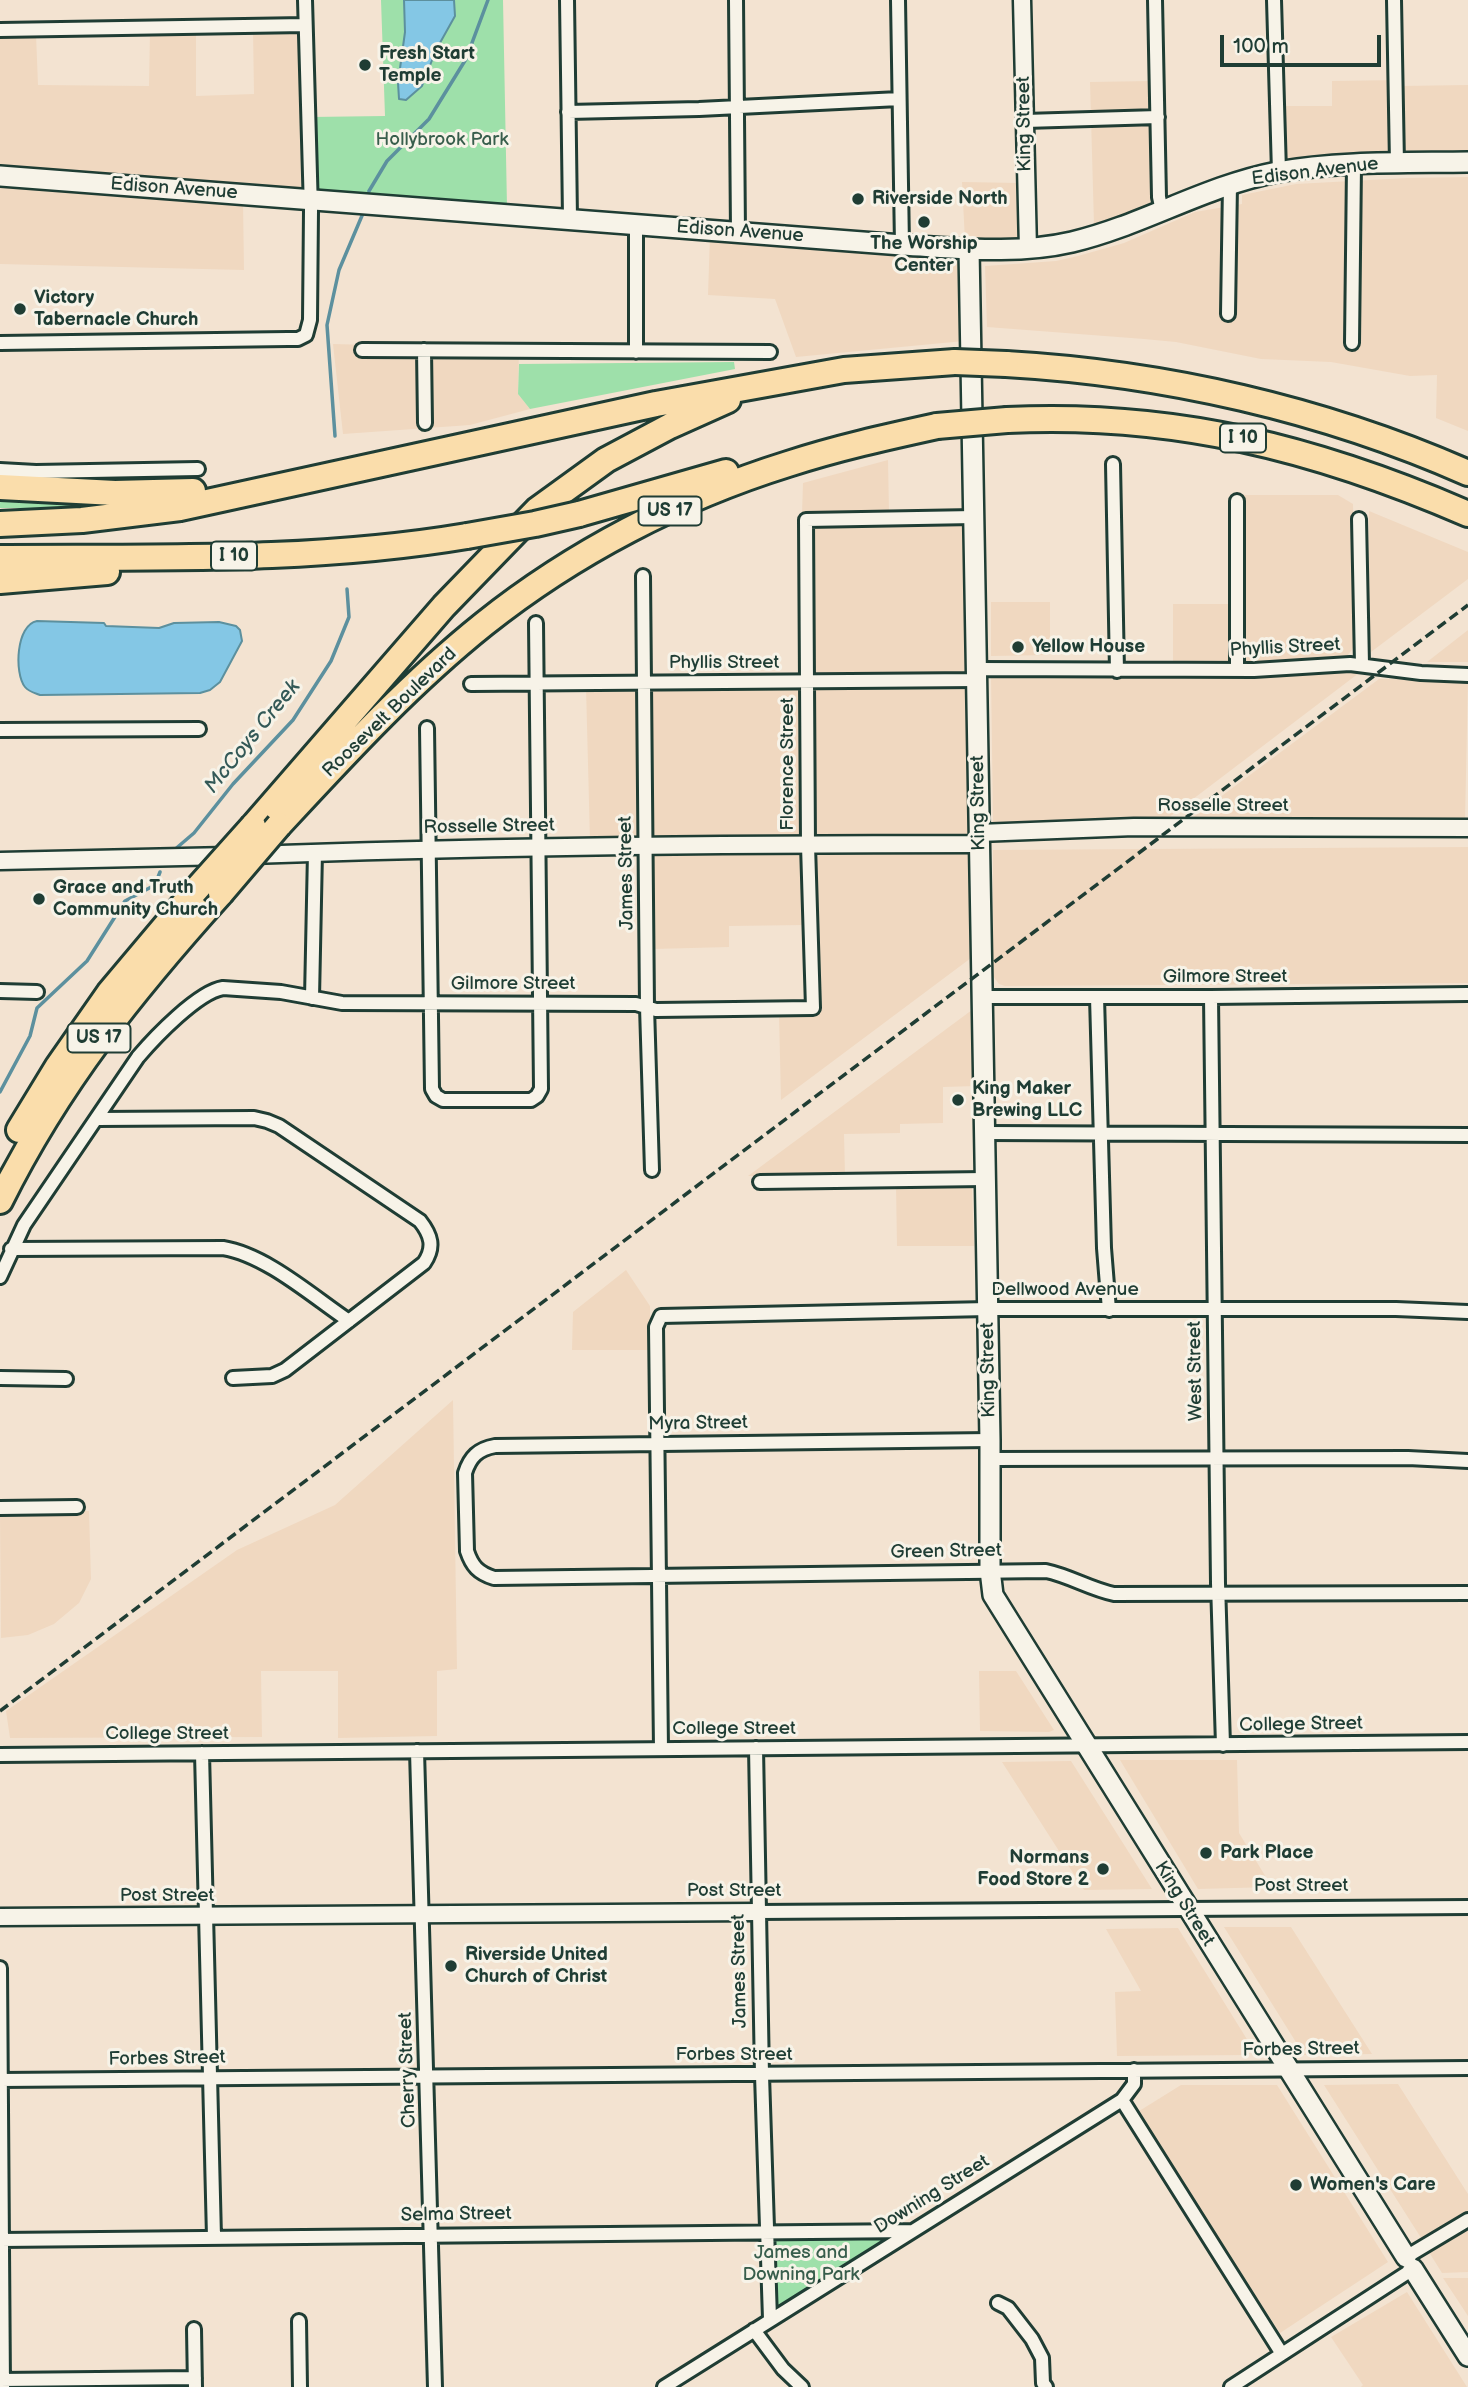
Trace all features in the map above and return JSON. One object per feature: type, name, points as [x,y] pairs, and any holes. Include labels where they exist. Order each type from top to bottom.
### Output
[{"type":"highway","name":"I 10","points":[[0,524],[82,520],[168,509],[656,404],[866,367],[955,362],[1006,363],[1094,372],[1268,404],[1384,439],[1468,473]]},
{"type":"highway","name":"Roosevelt Boulevard","points":[[0,1165],[32,1107],[109,993],[444,606],[537,510],[615,455],[688,418],[774,382]]},
{"type":"highway","name":"I 10","points":[[0,558],[289,555],[383,548],[467,536],[579,514],[824,445],[862,437],[937,426],[1007,420],[1108,420],[1224,434],[1337,463],[1468,513]]},
{"type":"highway","name":"Roosevelt Boulevard","points":[[0,1201],[47,1115],[99,1038],[157,965],[279,825],[353,747],[436,666],[484,624],[576,560],[680,506],[752,476],[851,446],[937,426]]},
{"type":"highway","points":[[0,487],[168,493],[333,475]]},
{"type":"highway","points":[[0,582],[159,569],[214,556]]},
{"type":"main road","name":"Edison Avenue","points":[[0,176],[902,245],[1028,249],[1095,236],[1230,184],[1279,172],[1354,165],[1468,162]]},
{"type":"main road","name":"King Street","points":[[969,248],[988,1309],[990,1570],[993,1595],[1468,2356]]},
{"type":"street","points":[[0,343],[288,340],[306,335],[310,320],[310,199],[305,0]]},
{"type":"street","points":[[566,0],[570,218]]},
{"type":"street","points":[[736,0],[738,232]]},
{"type":"street","points":[[898,0],[902,245]]},
{"type":"street","name":"King Street","points":[[1022,0],[1028,249]]},
{"type":"street","points":[[1155,0],[1159,197],[1163,211]]},
{"type":"street","points":[[1274,0],[1279,172]]},
{"type":"street","points":[[1394,0],[1397,163]]},
{"type":"street","points":[[0,30],[305,25]]},
{"type":"street","points":[[568,112],[899,99]]},
{"type":"street","points":[[1025,121],[1158,117]]},
{"type":"street","points":[[1352,343],[1354,165]]},
{"type":"street","points":[[1228,314],[1230,184]]},
{"type":"street","points":[[636,224],[636,352]]},
{"type":"street","points":[[362,350],[770,352]]},
{"type":"street","points":[[424,350],[425,423]]},
{"type":"street","points":[[1113,464],[1116,671]]},
{"type":"street","points":[[0,470],[36,472],[198,469]]},
{"type":"street","points":[[1237,501],[1237,670]]},
{"type":"street","name":"Florence Street","points":[[813,1007],[808,845],[806,520],[974,517]]},
{"type":"street","points":[[1359,519],[1362,664]]},
{"type":"street","name":"James Street","points":[[643,576],[652,1170]]},
{"type":"street","points":[[427,728],[432,1089],[436,1096],[443,1100],[531,1100],[541,1089],[536,623]]},
{"type":"street","name":"Phyllis Street","points":[[471,684],[806,682],[977,674],[1237,670],[1362,664],[1421,673],[1468,675]]},
{"type":"street","points":[[0,730],[199,729]]},
{"type":"street","name":"Rosselle Street","points":[[0,861],[76,861],[429,848],[808,845],[979,838],[1134,827],[1468,828]]},
{"type":"street","points":[[313,998],[315,852]]},
{"type":"street","name":"Gilmore Street","points":[[96,1119],[152,1041],[213,989],[281,992],[342,1003],[636,1004],[656,1010],[813,1007]]},
{"type":"street","points":[[0,991],[37,992]]},
{"type":"street","name":"Gilmore Street","points":[[983,997],[1468,993]]},
{"type":"street","points":[[1097,997],[1104,1248],[1109,1310]]},
{"type":"street","name":"West Street","points":[[1210,997],[1223,1745]]},
{"type":"street","points":[[0,1277],[24,1224],[96,1119],[254,1118],[268,1121],[420,1221],[428,1231],[431,1243],[424,1263],[285,1370],[272,1376],[233,1378]]},
{"type":"street","points":[[985,1133],[1468,1135]]},
{"type":"street","points":[[760,1182],[985,1179]]},
{"type":"street","points":[[11,1249],[235,1250],[262,1262],[349,1321]]},
{"type":"street","name":"Dellwood Avenue","points":[[657,1444],[656,1328],[662,1316],[988,1309],[1396,1309],[1468,1312]]},
{"type":"street","points":[[0,1378],[66,1379]]},
{"type":"street","points":[[657,1444],[661,1749]]},
{"type":"street","name":"Myra Street","points":[[466,1518],[466,1473],[469,1462],[485,1448],[495,1446],[657,1444],[990,1450],[1217,1458],[1408,1458],[1468,1461]]},
{"type":"street","points":[[0,1508],[77,1507]]},
{"type":"street","name":"Green Street","points":[[466,1518],[470,1562],[476,1570],[494,1577],[990,1570],[1046,1571],[1065,1575],[1093,1589],[1114,1594],[1468,1593]]},
{"type":"street","name":"College Street","points":[[0,1755],[1468,1742]]},
{"type":"street","name":"James Street","points":[[756,1748],[770,2319]]},
{"type":"street","name":"Cherry Street","points":[[417,1751],[435,2387]]},
{"type":"street","points":[[202,1753],[214,2237]]},
{"type":"street","name":"Post Street","points":[[0,1917],[1468,1907]]},
{"type":"street","points":[[0,1968],[2,2382],[195,2382],[194,2329]]},
{"type":"street","name":"Forbes Street","points":[[1,2080],[1468,2068]]},
{"type":"street","points":[[1134,2070],[1134,2084],[1122,2100],[1282,2354]]},
{"type":"street","name":"Downing Street","points":[[664,2387],[1122,2100]]},
{"type":"street","points":[[1231,2387],[1282,2354],[1468,2220]]},
{"type":"street","name":"Selma Street","points":[[1,2240],[912,2231]]},
{"type":"street","points":[[998,2303],[1008,2308],[1032,2339],[1042,2358],[1043,2383],[1046,2387]]},
{"type":"street","points":[[299,2321],[300,2387]]},
{"type":"street","points":[[754,2330],[783,2369],[802,2387]]},
{"type":"shaded area","points":[[310,29],[313,193],[0,168],[0,35],[36,34],[38,85],[149,86],[150,32],[196,31],[196,96],[254,94],[253,30]]},
{"type":"shaded area","points":[[1400,80],[1401,86],[1468,85],[1468,153],[1382,154],[1282,160],[1281,106],[1332,106],[1332,81]]},
{"type":"shaded area","points":[[1152,81],[1154,203],[1125,216],[1094,225],[1090,82]]},
{"type":"shaded area","points":[[1468,177],[1468,431],[1436,418],[1437,375],[1410,376],[1331,362],[1261,359],[1176,342],[987,327],[985,266],[1056,261],[1078,256],[1124,243],[1195,212],[1242,204],[1242,195],[1296,184]]},
{"type":"shaded area","points":[[0,181],[243,201],[244,270],[0,264]]},
{"type":"shaded area","points":[[962,182],[1020,183],[1019,237],[1007,240],[965,241]]},
{"type":"shaded area","points":[[710,235],[940,255],[954,259],[960,263],[964,341],[796,357],[775,299],[708,295]]},
{"type":"shaded area","points":[[333,344],[519,349],[518,394],[530,409],[470,425],[343,434]]},
{"type":"shaded area","points":[[888,460],[889,513],[802,514],[803,483]]},
{"type":"shaded area","points":[[1242,495],[1338,495],[1353,504],[1355,646],[1347,656],[1244,663]]},
{"type":"shaded area","points":[[1369,511],[1468,552],[1468,579],[1371,652],[1368,639]]},
{"type":"shaded area","points":[[817,523],[967,523],[967,673],[938,676],[815,677],[811,673],[810,531]]},
{"type":"shaded area","points":[[991,602],[1050,602],[1050,655],[991,656]]},
{"type":"shaded area","points":[[1173,604],[1230,604],[1232,664],[1173,664]]},
{"type":"shaded area","points":[[1468,630],[1468,662],[1427,662]]},
{"type":"shaded area","points":[[1363,670],[1168,818],[993,824],[991,676],[1231,677]]},
{"type":"shaded area","points":[[1379,679],[1468,680],[1465,821],[1192,818]]},
{"type":"shaded area","points":[[820,686],[966,686],[969,690],[971,831],[967,838],[818,838],[812,833],[811,693]]},
{"type":"shaded area","points":[[586,687],[636,687],[640,691],[639,841],[590,841]]},
{"type":"shaded area","points":[[798,687],[802,690],[803,835],[799,839],[657,841],[651,835],[648,695],[654,689]]},
{"type":"shaded area","points":[[1468,847],[1468,983],[1005,986],[999,984],[993,976],[993,850]]},
{"type":"shaded area","points":[[800,850],[803,854],[805,925],[729,926],[729,947],[653,949],[651,856],[657,852]]},
{"type":"shaded area","points":[[963,850],[970,855],[971,958],[781,1100],[779,1014],[817,1013],[815,860],[821,852]]},
{"type":"shaded area","points":[[976,1007],[977,1086],[943,1087],[943,1123],[900,1124],[900,1133],[844,1134],[845,1175],[748,1176]]},
{"type":"shaded area","points":[[896,1185],[960,1185],[972,1188],[974,1246],[897,1246]]},
{"type":"shaded area","points":[[626,1270],[650,1306],[650,1350],[572,1350],[573,1312]]},
{"type":"shaded area","points":[[453,1400],[457,1669],[437,1671],[437,1736],[338,1738],[338,1671],[261,1671],[262,1737],[10,1738],[6,1711],[237,1550],[335,1505]]},
{"type":"shaded area","points":[[89,1511],[91,1579],[79,1603],[54,1624],[28,1635],[1,1638],[0,1512]]},
{"type":"shaded area","points":[[979,1671],[1016,1671],[1054,1730],[980,1731]]},
{"type":"shaded area","points":[[1120,1760],[1237,1760],[1239,1833],[1272,1887],[1198,1889]]},
{"type":"shaded area","points":[[1071,1761],[1152,1889],[1084,1890],[1002,1762]]},
{"type":"shaded area","points":[[1224,1927],[1291,1927],[1372,2054],[1304,2055]]},
{"type":"shaded area","points":[[1178,1928],[1253,2049],[1249,2055],[1117,2056],[1115,1992],[1141,1991],[1106,1929]]},
{"type":"shaded area","points":[[1398,2084],[1468,2194],[1468,2213],[1423,2241],[1324,2085]]},
{"type":"shaded area","points":[[1181,2085],[1277,2085],[1388,2262],[1280,2333],[1136,2113]]},
{"type":"shaded area","points":[[1468,2223],[1468,2272],[1442,2273],[1427,2249]]},
{"type":"shaded area","points":[[1443,2278],[1468,2278],[1468,2316]]},
{"type":"shaded area","points":[[1407,2292],[1467,2387],[1361,2387],[1363,2385],[1331,2337]]},
{"type":"green space","name":"Hollybrook Park","points":[[381,0],[503,0],[507,207],[313,193],[311,117],[385,116]]},
{"type":"green space","points":[[734,362],[735,369],[530,409],[518,394],[519,364]]},
{"type":"green space","points":[[0,492],[145,498],[49,508],[0,508]]},
{"type":"green space","name":"James and Downing Park","points":[[773,2238],[887,2239],[775,2311]]},
{"type":"water","points":[[404,0],[454,0],[455,16],[436,50],[422,86],[406,100],[399,99],[398,83],[405,32]]},
{"type":"water","points":[[37,621],[159,628],[174,623],[219,622],[236,626],[240,630],[242,641],[220,682],[210,690],[200,693],[40,695],[25,687],[18,661],[25,631],[30,624]]},
{"type":"waterway","name":"McCoys Creek","points":[[369,191],[387,161],[429,119],[466,59],[488,0]]},
{"type":"waterway","name":"McCoys Creek","points":[[335,436],[327,325],[339,270],[364,211]]},
{"type":"waterway","name":"McCoys Creek","points":[[173,851],[194,833],[233,784],[293,720],[331,661],[349,617],[347,589]]},
{"type":"waterway","name":"McCoys Creek","points":[[0,1092],[30,1036],[37,1008],[87,961],[125,901],[155,885],[160,872]]},
{"type":"railway","points":[[0,1711],[1468,605]]},
{"type":"place","name":"Fresh Start Temple","points":[[365,65]]},
{"type":"place","name":"Riverside North","points":[[858,199]]},
{"type":"place","name":"The Worship Center","points":[[924,222]]},
{"type":"place","name":"Victory Tabernacle Church","points":[[20,309]]},
{"type":"place","name":"Yellow House","points":[[1018,647]]},
{"type":"place","name":"Grace and Truth Community Church","points":[[39,899]]},
{"type":"place","name":"King Maker Brewing LLC","points":[[958,1100]]},
{"type":"place","name":"Park Place","points":[[1206,1853]]},
{"type":"place","name":"Normans Food Store 2","points":[[1103,1869]]},
{"type":"place","name":"Riverside United Church of Christ","points":[[451,1966]]},
{"type":"place","name":"Women's Care","points":[[1296,2185]]}]
